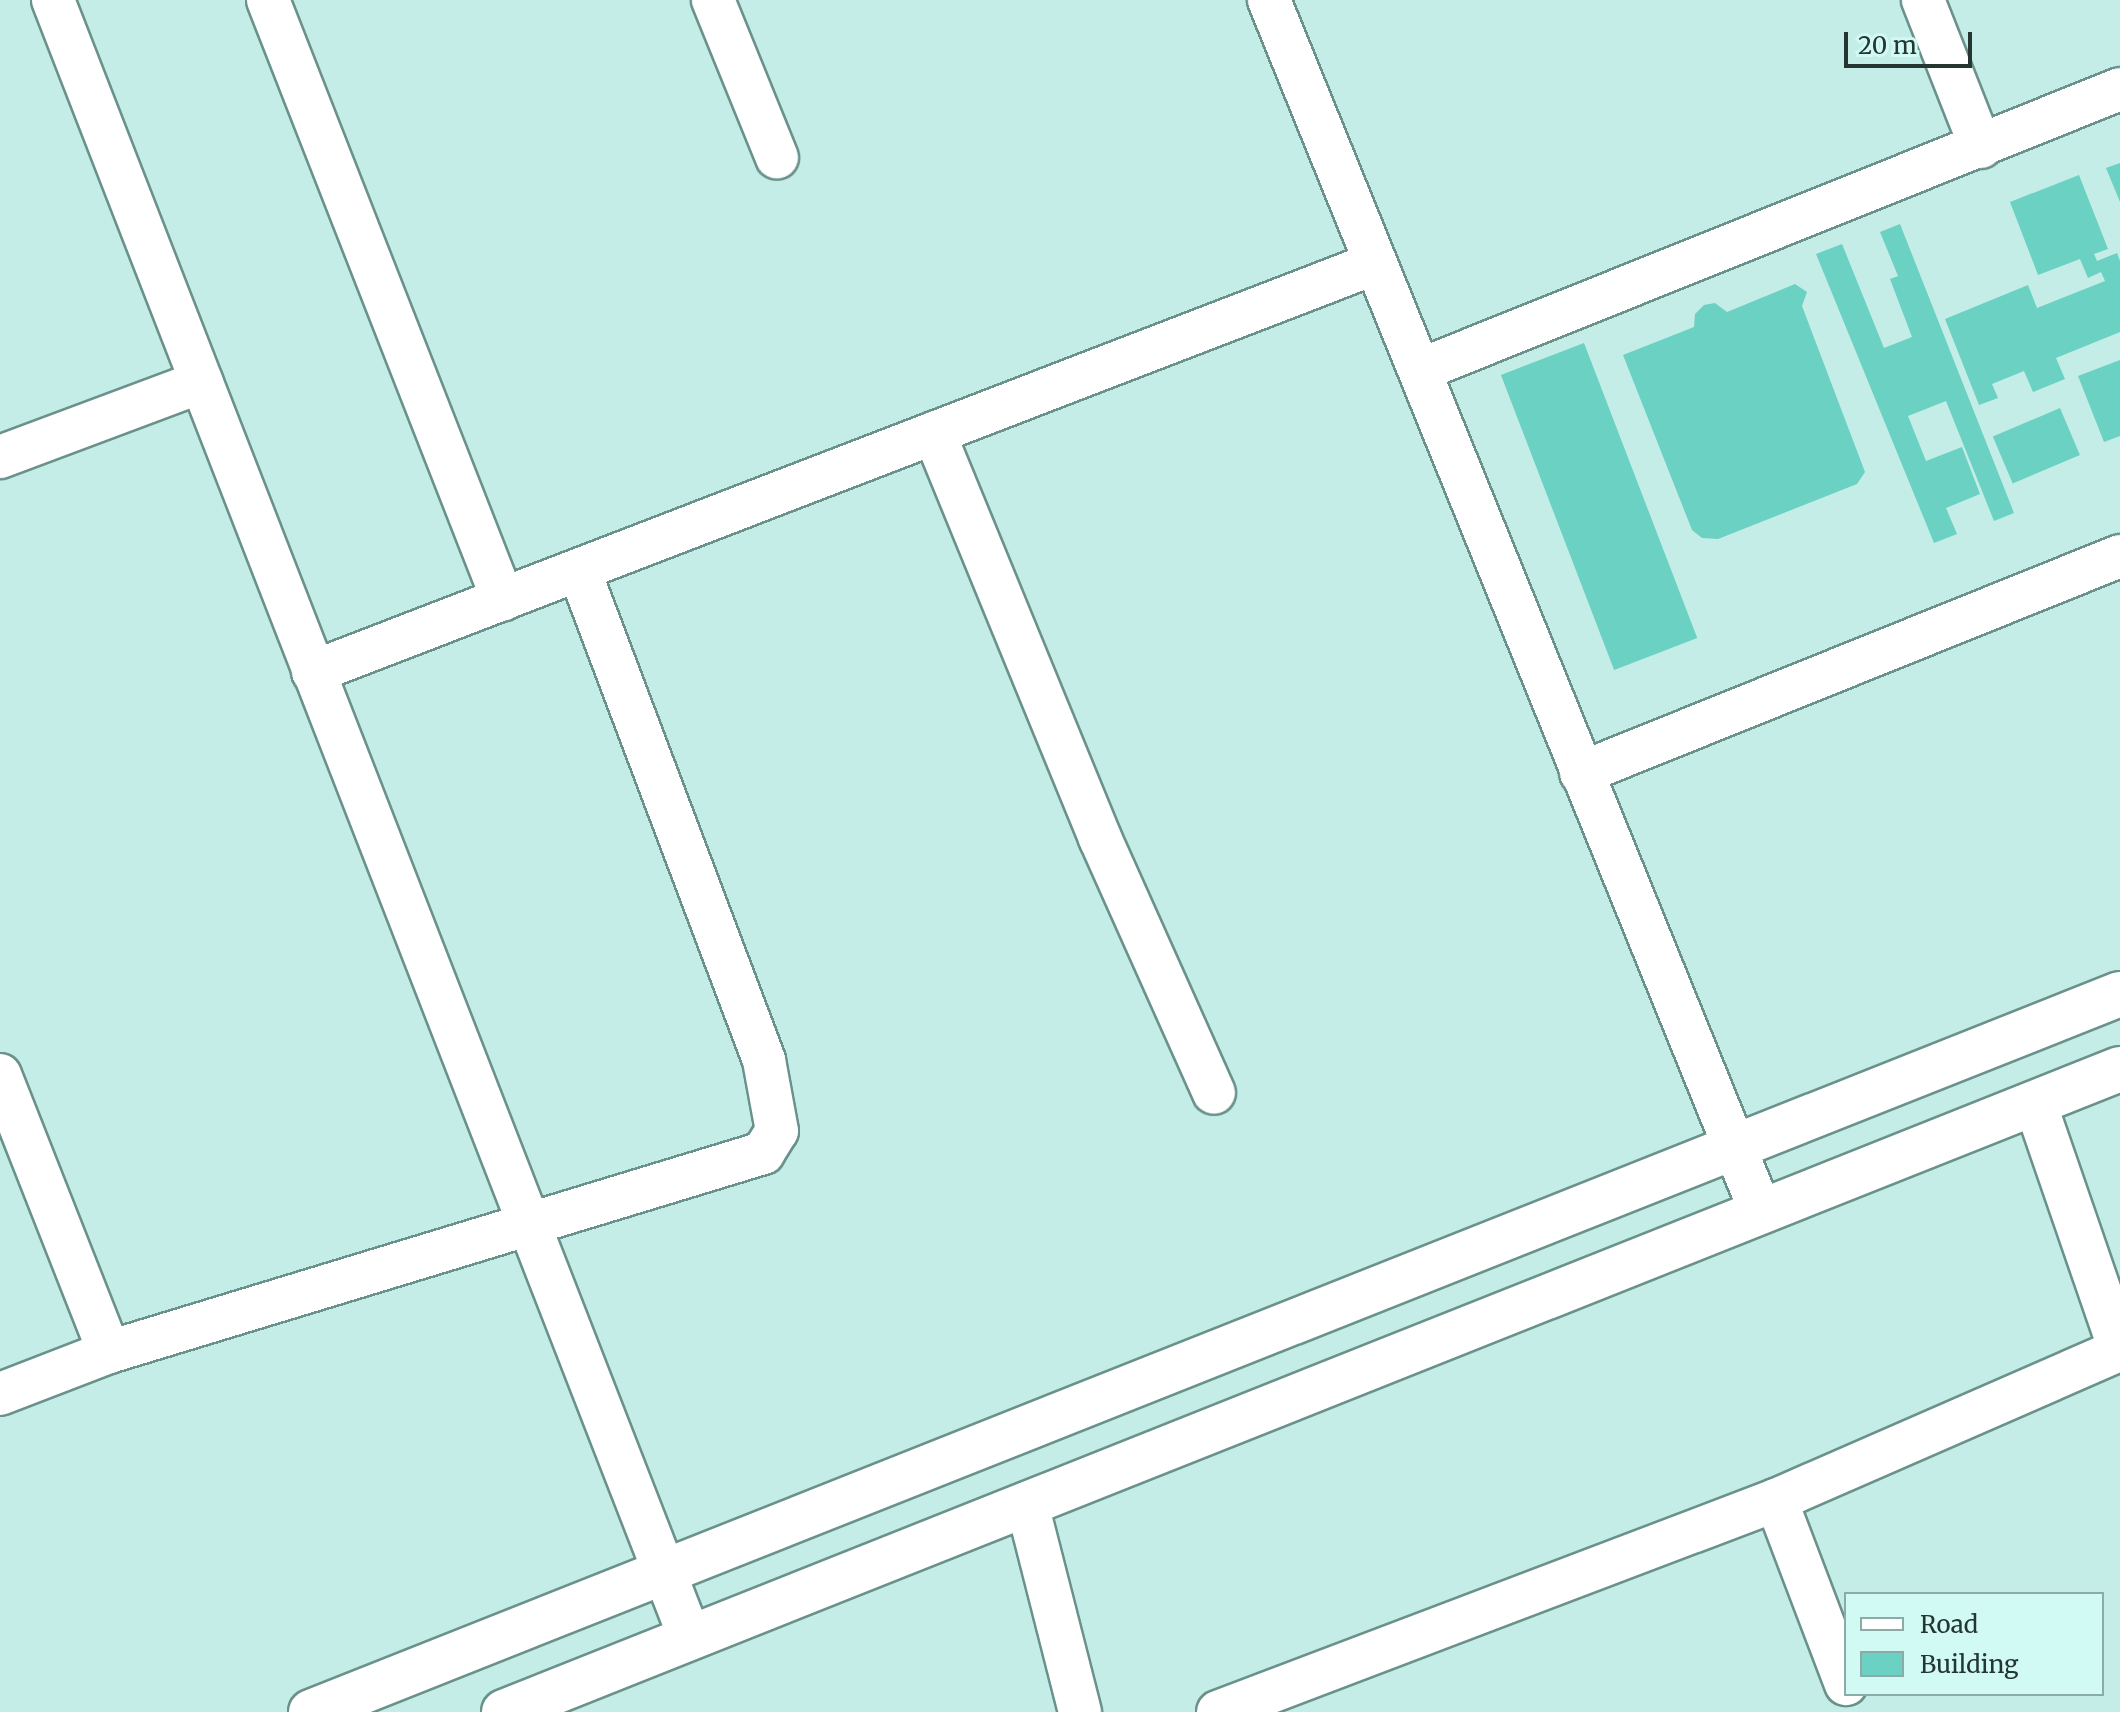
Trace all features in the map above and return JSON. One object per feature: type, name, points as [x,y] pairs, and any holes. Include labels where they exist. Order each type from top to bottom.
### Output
[{"type":"main road","points":[[311,1712],[2120,994]]},
{"type":"main road","points":[[504,1712],[545,1704],[690,1638],[2120,1069]]},
{"type":"main road","points":[[1183,1366],[1213,1430]]},
{"type":"street","points":[[53,0],[661,1573],[690,1638]]},
{"type":"street","points":[[268,0],[503,600]]},
{"type":"street","points":[[713,0],[777,158]]},
{"type":"street","points":[[1269,0],[1373,264],[1420,370],[1761,1212]]},
{"type":"street","points":[[1923,0],[1981,147]]},
{"type":"street","points":[[1420,370],[2120,89]]},
{"type":"street","points":[[313,672],[1373,264]]},
{"type":"street","points":[[0,457],[201,382]]},
{"type":"street","points":[[934,433],[1100,838],[1214,1093]]},
{"type":"street","points":[[1581,773],[2120,556]]},
{"type":"street","points":[[0,1394],[109,1352],[763,1153],[777,1131],[764,1060],[579,570]]},
{"type":"street","points":[[0,1075],[109,1352]]},
{"type":"street","points":[[1218,1712],[1776,1500],[2120,1350],[2035,1103]]},
{"type":"street","points":[[1776,1500],[1844,1679]]},
{"type":"street","points":[[1027,1504],[1080,1712]]},
{"type":"building","points":[[2120,163],[2120,202],[2106,168]]},
{"type":"building","points":[[2079,175],[2108,249],[2094,254],[2097,261],[2117,253],[2120,261],[2120,332],[2056,358],[2065,379],[2033,392],[2024,371],[1992,384],[1998,398],[1979,405],[1945,319],[2028,285],[2037,308],[2105,281],[2101,272],[2088,278],[2080,259],[2038,275],[2010,202]]},
{"type":"building","points":[[1900,224],[2014,513],[1994,521],[1946,401],[1908,416],[1926,461],[1962,447],[1980,494],[1946,508],[1957,534],[1934,543],[1816,254],[1842,244],[1884,348],[1912,337],[1890,279],[1898,276],[1880,232]]},
{"type":"building","points":[[1795,284],[1807,292],[1802,306],[1865,472],[1857,484],[1718,539],[1702,538],[1692,530],[1623,355],[1694,327],[1695,314],[1704,305],[1715,303],[1727,312]]},
{"type":"building","points":[[1584,343],[1697,638],[1614,670],[1501,375]]},
{"type":"building","points":[[2120,360],[2120,436],[2104,442],[2078,376]]},
{"type":"building","points":[[2060,408],[2080,455],[2013,483],[1993,437]]}]
